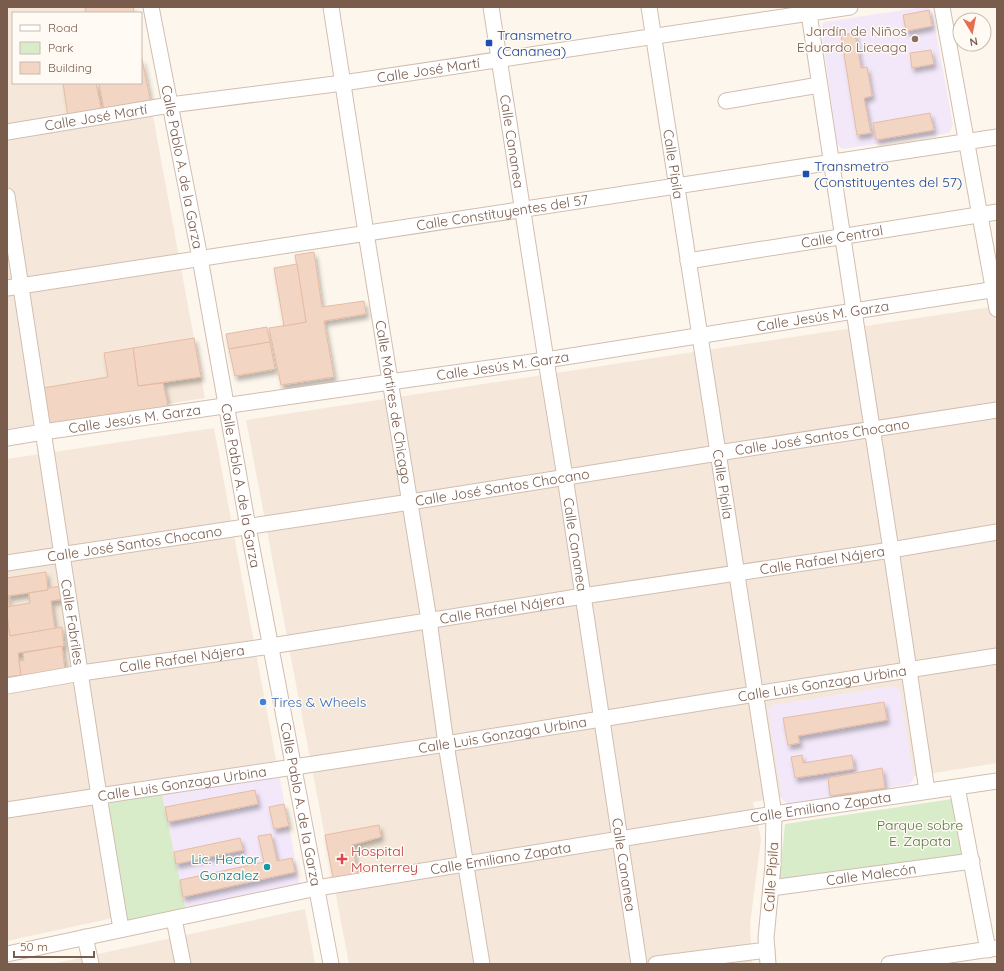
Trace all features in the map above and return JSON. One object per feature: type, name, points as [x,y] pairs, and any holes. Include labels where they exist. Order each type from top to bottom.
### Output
[{"type":"street","name":"Calle Pablo A. de la Garza","points":[[151,7],[200,258],[248,527],[331,964]]},
{"type":"street","name":"Calle Mártires de Chicago","points":[[331,7],[429,620],[446,744],[482,964]]},
{"type":"street","name":"Calle Cananea","points":[[491,7],[565,477],[639,964]]},
{"type":"street","name":"Calle Pípila","points":[[649,7],[774,814],[773,865],[766,938],[767,957]]},
{"type":"street","name":"Calle José Martí","points":[[7,132],[170,105],[343,83],[653,37],[808,10],[850,7]]},
{"type":"street","points":[[942,7],[966,142],[995,289],[997,309]]},
{"type":"street","points":[[808,10],[927,791]]},
{"type":"street","points":[[726,101],[819,85]]},
{"type":"street","name":"Calle Constituyentes del 57","points":[[14,287],[997,138]]},
{"type":"street","name":"Calle Fabriles","points":[[7,196],[14,287],[44,432],[61,554],[121,929]]},
{"type":"street","name":"Calle Central","points":[[688,261],[997,212]]},
{"type":"street","name":"Calle Jesús M. Garza","points":[[7,438],[546,360],[995,289]]},
{"type":"street","name":"Calle José Santos Chocano","points":[[7,563],[410,502],[997,410]]},
{"type":"street","name":"Calle Rafael Nájera","points":[[7,686],[81,673],[271,646],[583,596],[891,550],[997,532]]},
{"type":"street","name":"Calle Luis Gonzaga Urbina","points":[[7,810],[446,744],[997,656]]},
{"type":"street","name":"Calle Emiliano Zapata","points":[[7,954],[317,888],[774,814],[997,781]]},
{"type":"street","points":[[889,964],[993,949],[972,861],[957,787]]},
{"type":"street","name":"Calle Malecón","points":[[771,888],[972,861]]},
{"type":"street","points":[[174,918],[183,964]]},
{"type":"street","points":[[85,937],[91,964]]},
{"type":"street","points":[[656,964],[767,957]]},
{"type":"shaded area","points":[[7,7],[133,7],[134,12],[12,12],[12,84],[142,84],[142,56],[205,398],[7,429]]},
{"type":"shaded area","points":[[926,7],[932,11],[953,125],[949,133],[842,149],[837,143],[821,28],[824,22]]},
{"type":"shaded area","points":[[997,306],[997,763],[753,802],[761,839],[750,925],[752,964],[349,964],[246,420]]},
{"type":"shaded area","points":[[214,428],[298,878],[7,941],[7,459]]},
{"type":"shaded area","points":[[893,686],[900,690],[914,778],[910,784],[788,804],[782,799],[768,710],[773,705]]},
{"type":"shaded area","points":[[279,775],[300,885],[186,911],[162,795]]},
{"type":"shaded area","points":[[305,909],[315,964],[52,964]]},
{"type":"green space","points":[[162,795],[186,911],[130,922],[122,918],[107,808],[111,803]]},
{"type":"green space","name":"Parque sobre E. Zapata","points":[[952,799],[965,857],[779,884],[785,824]]},
{"type":"building","points":[[85,7],[133,7],[134,12],[86,12]]},
{"type":"building","points":[[929,10],[932,26],[906,31],[903,15]]},
{"type":"building","points":[[855,33],[861,68],[867,67],[872,96],[864,98],[871,133],[857,135],[841,35]]},
{"type":"building","points":[[931,50],[934,64],[912,68],[910,53]]},
{"type":"building","points":[[142,59],[151,103],[104,110],[99,84],[142,84]]},
{"type":"building","points":[[63,84],[96,84],[102,112],[68,117]]},
{"type":"building","points":[[930,113],[934,130],[876,140],[873,123]]},
{"type":"building","points":[[314,252],[322,307],[364,301],[366,314],[324,321],[334,377],[281,385],[269,328],[306,322],[295,255]]},
{"type":"building","points":[[297,264],[306,322],[284,326],[274,268]]},
{"type":"building","points":[[267,327],[270,342],[229,349],[226,334]]},
{"type":"building","points":[[194,338],[201,377],[138,386],[133,348]]},
{"type":"building","points":[[270,342],[275,369],[235,376],[229,349]]},
{"type":"building","points":[[133,348],[138,386],[163,383],[169,410],[48,424],[43,388],[108,377],[104,353]]},
{"type":"building","points":[[46,572],[48,590],[8,596],[10,607],[7,607],[7,578]]},
{"type":"building","points":[[60,586],[63,599],[51,601],[55,629],[10,636],[7,607],[30,603],[29,593],[48,590],[48,588]]},
{"type":"building","points":[[62,627],[64,646],[18,653],[21,675],[7,677],[7,631],[9,630],[10,636]]},
{"type":"building","points":[[62,646],[65,670],[21,677],[19,661],[24,660],[23,653]]},
{"type":"building","points":[[884,702],[887,720],[798,736],[800,743],[788,745],[783,718]]},
{"type":"building","points":[[802,755],[803,763],[852,755],[854,769],[795,778],[791,757]]},
{"type":"building","points":[[882,768],[885,788],[830,796],[828,778]]},
{"type":"building","points":[[255,790],[258,804],[168,822],[165,807]]},
{"type":"building","points":[[284,804],[289,826],[274,829],[269,807]]},
{"type":"building","name":"Hospital Monterrey","points":[[379,825],[381,837],[352,845],[358,874],[333,878],[325,835]]},
{"type":"building","name":"Lic. Hector Gonzalez","points":[[271,834],[277,861],[292,858],[295,872],[183,897],[180,880],[264,862],[258,836]]},
{"type":"building","points":[[240,838],[243,850],[176,864],[174,852]]},
{"type":"place","name":"Jardín de Niños Eduardo Liceaga","points":[[915,39]]},
{"type":"place","name":"Transmetro (Cananea)","points":[[489,43]]},
{"type":"place","name":"Transmetro (Constituyentes del 57)","points":[[806,174]]},
{"type":"place","name":"Tires & Wheels","points":[[263,702]]},
{"type":"place","name":"Hospital Monterrey","points":[[342,859]]},
{"type":"place","name":"Lic. Hector Gonzalez","points":[[267,867]]}]
